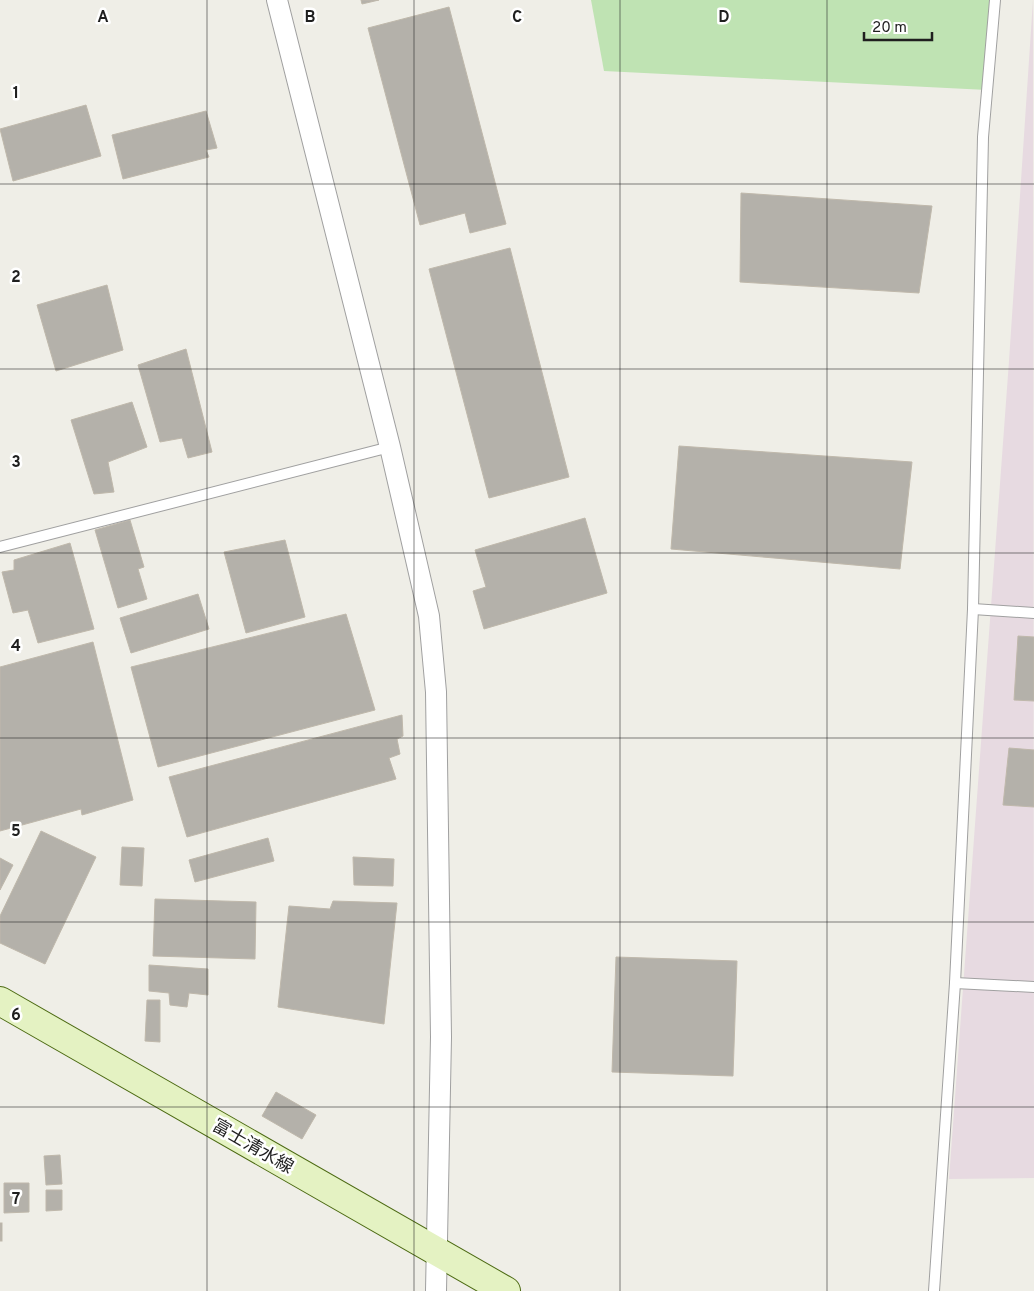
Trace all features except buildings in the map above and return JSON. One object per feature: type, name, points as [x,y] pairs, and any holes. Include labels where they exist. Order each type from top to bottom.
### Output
[{"type":"main road","name":"富士清水線","points":[[0,1002],[506,1291]]},
{"type":"street","points":[[277,0],[390,447],[429,616],[436,692],[441,1037],[436,1291]]},
{"type":"lane","points":[[934,1291],[955,983],[972,609],[983,137],[995,0]]},
{"type":"lane","points":[[0,547],[390,447]]},
{"type":"lane","points":[[972,609],[1034,613]]},
{"type":"lane","points":[[955,983],[1034,987]]},
{"type":"shaded area","points":[[1033,0],[1034,1178],[949,1179],[1009,361]]},
{"type":"green space","points":[[591,0],[994,0],[987,90],[604,71]]}]
